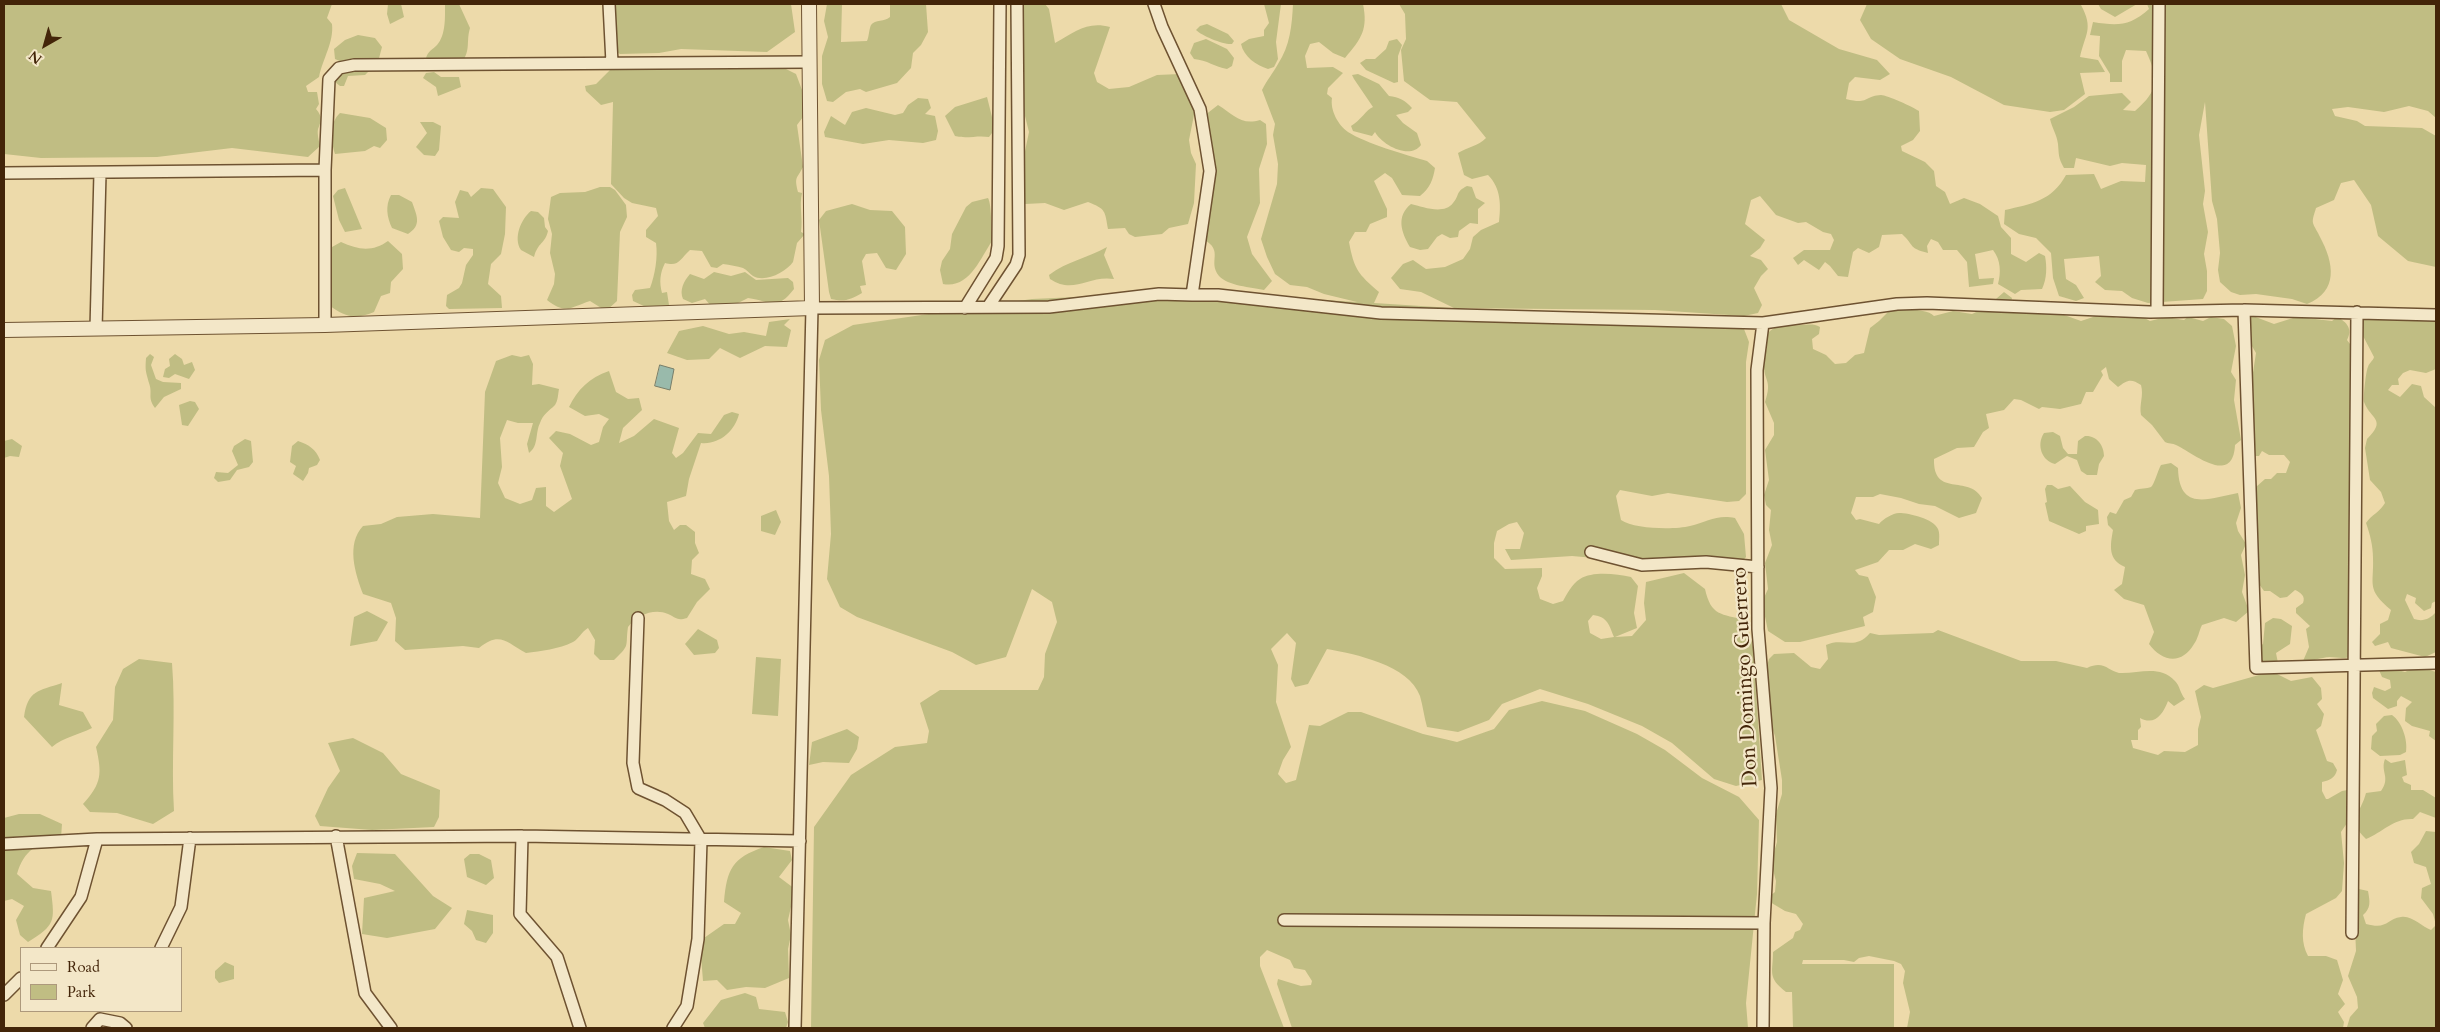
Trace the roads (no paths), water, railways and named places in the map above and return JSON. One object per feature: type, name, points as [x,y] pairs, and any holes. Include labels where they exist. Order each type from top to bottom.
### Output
[{"type":"street","points":[[609,4],[612,63]]},
{"type":"street","points":[[795,1028],[812,308],[808,4]]},
{"type":"street","points":[[965,308],[996,258],[998,246],[1000,4]]},
{"type":"street","points":[[988,307],[1016,265],[1019,255],[1017,4]]},
{"type":"street","points":[[1154,4],[1162,26],[1200,109],[1210,171],[1192,295]]},
{"type":"street","points":[[2157,312],[2159,4]]},
{"type":"street","points":[[325,325],[325,170],[329,79],[338,68],[354,65],[808,62]]},
{"type":"street","points":[[4,173],[325,170]]},
{"type":"street","points":[[96,329],[100,173]]},
{"type":"street","points":[[4,330],[325,325],[812,308],[1049,307],[1159,294],[1218,295],[1381,313],[1763,323],[1897,304],[2157,312],[2244,310],[2436,315]]},
{"type":"street","points":[[2244,310],[2256,668],[2436,663]]},
{"type":"street","points":[[2352,933],[2357,312]]},
{"type":"street","name":"Don Domingo Guerrero","points":[[1763,323],[1757,370],[1758,629],[1772,788],[1764,923],[1763,1028]]},
{"type":"street","points":[[1591,552],[1642,565],[1706,562],[1758,567]]},
{"type":"street","points":[[638,618],[633,763],[638,788],[665,800],[685,813],[701,840],[698,939],[687,1006],[673,1028]]},
{"type":"street","points":[[4,844],[97,839],[336,836],[522,836],[800,842]]},
{"type":"street","points":[[336,836],[365,993],[391,1028]]},
{"type":"street","points":[[522,836],[520,914],[557,957],[580,1028]]},
{"type":"street","points":[[161,947],[181,907],[190,838]]},
{"type":"street","points":[[48,947],[81,896],[97,839]]},
{"type":"street","points":[[1284,920],[1764,923]]},
{"type":"street","points":[[4,995],[20,979]]},
{"type":"street","points":[[92,1028],[107,1012]]},
{"type":"street","points":[[100,1019],[120,1023],[126,1028]]}]
